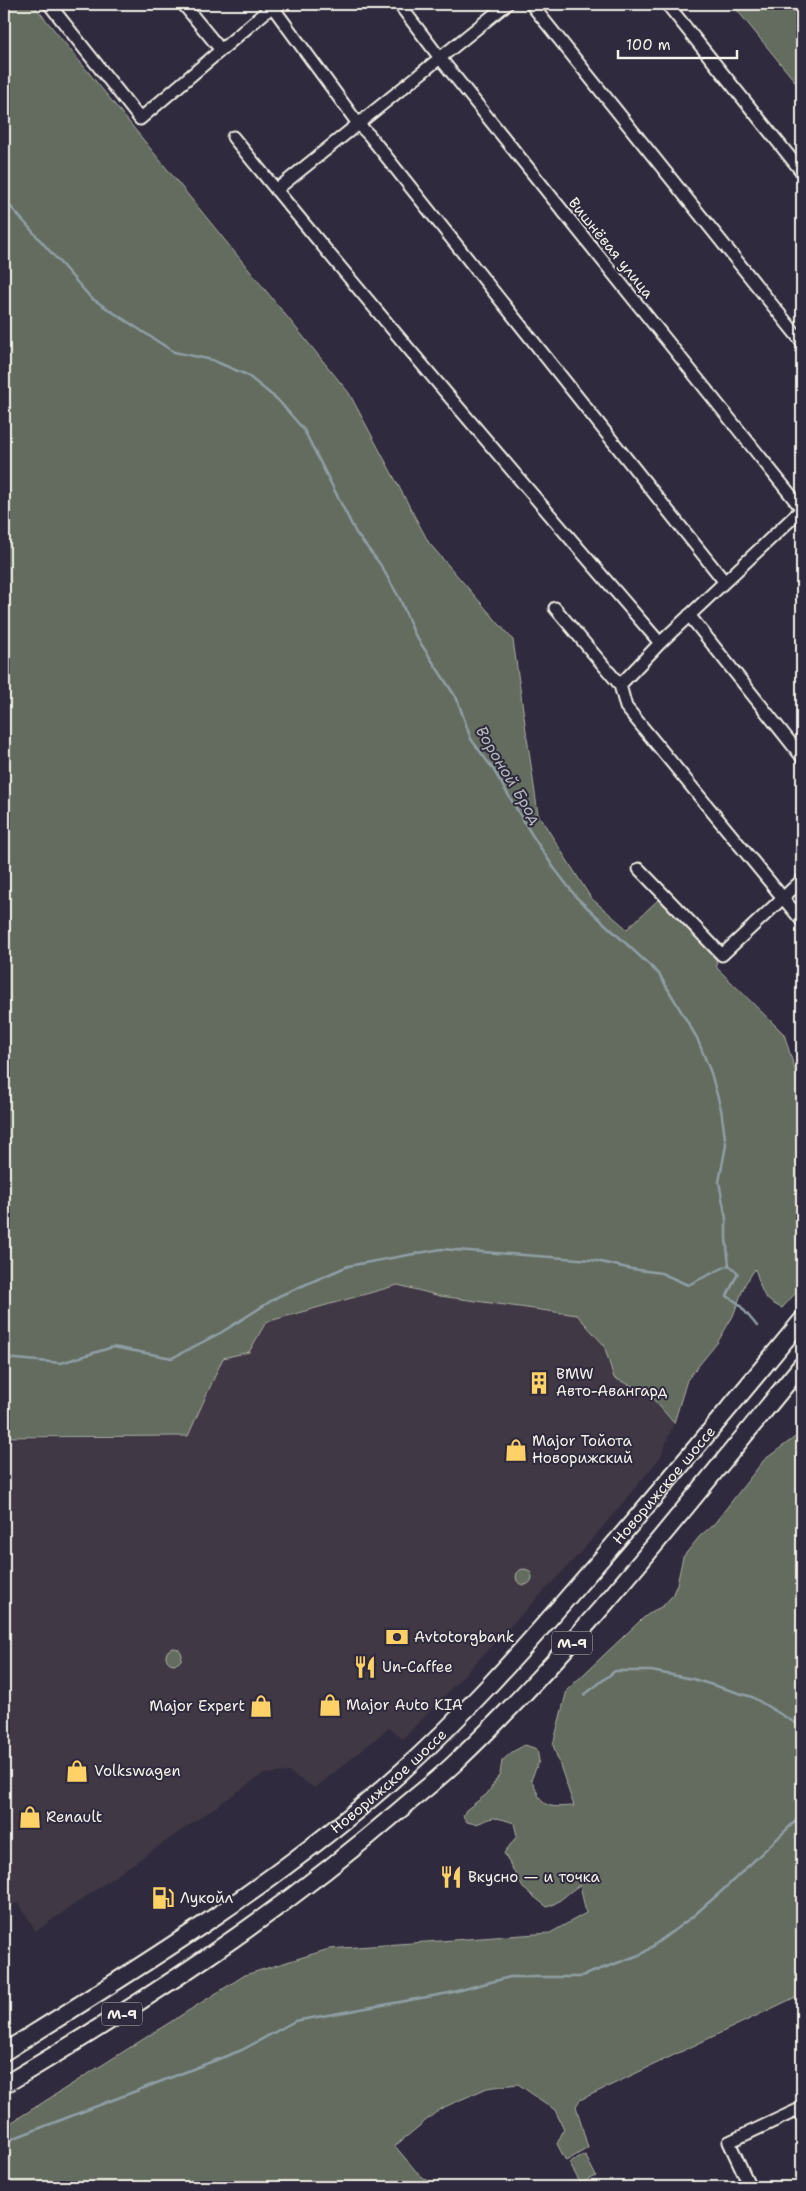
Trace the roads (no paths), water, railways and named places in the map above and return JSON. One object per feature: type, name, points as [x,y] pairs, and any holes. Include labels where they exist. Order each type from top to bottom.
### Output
[{"type":"highway","name":"Новорижское шоссе","points":[[4,2052],[197,1928],[280,1870],[347,1820],[399,1775],[438,1738],[539,1631],[679,1469],[802,1320]]},
{"type":"highway","name":"Новорижское шоссе","points":[[4,2085],[99,2029],[224,1946],[302,1890],[359,1845],[458,1761],[584,1630],[802,1365]]},
{"type":"street","points":[[49,4],[140,119],[273,5],[359,125],[724,581]]},
{"type":"street","points":[[183,4],[221,50]]},
{"type":"street","name":"Вишнёвая улица","points":[[399,4],[440,58],[802,509]]},
{"type":"street","points":[[276,190],[507,4]]},
{"type":"street","points":[[531,4],[802,342]]},
{"type":"street","points":[[667,4],[802,172]]},
{"type":"street","points":[[233,137],[466,418],[660,643]]},
{"type":"street","points":[[620,685],[689,614],[802,509]]},
{"type":"street","points":[[555,608],[620,685],[626,707],[802,921]]},
{"type":"street","points":[[689,614],[802,758]]},
{"type":"street","points":[[640,869],[722,956],[802,880]]},
{"type":"street","points":[[750,2187],[729,2142],[802,2108]]},
{"type":"waterway","name":"Вороной Брод","points":[[4,199],[91,298],[174,352],[212,360],[247,375],[278,400],[304,430],[356,533],[380,564],[400,599],[414,633],[457,699],[471,739],[493,769],[532,835],[577,898],[659,974],[697,1038],[711,1073],[721,1109],[726,1145],[719,1182],[726,1219],[729,1265],[738,1273],[727,1296],[738,1303],[757,1326]]},
{"type":"waterway","points":[[4,1358],[61,1363],[113,1347],[172,1358],[222,1332],[279,1296],[348,1266],[441,1249],[592,1260],[661,1273],[688,1285],[729,1265]]},
{"type":"waterway","points":[[584,1695],[615,1671],[651,1671],[693,1679],[752,1697],[802,1727]]},
{"type":"waterway","points":[[4,2142],[242,2050],[295,2021],[449,1993],[510,1977],[579,1977],[642,1954],[692,1917],[802,1815]]},
{"type":"place","name":"BMW Авто-Авангард","points":[[539,1383]]},
{"type":"place","name":"Major Тойота Новорижский","points":[[516,1450]]},
{"type":"place","name":"Avtotorgbank","points":[[397,1637]]},
{"type":"place","name":"Un-Caffee","points":[[365,1667]]},
{"type":"place","name":"Major Auto KIA","points":[[330,1705]]},
{"type":"place","name":"Major Expert","points":[[261,1706]]},
{"type":"place","name":"Volkswagen","points":[[77,1771]]},
{"type":"place","name":"Renault","points":[[30,1817]]},
{"type":"place","name":"Вкусно — и точка","points":[[451,1877]]},
{"type":"place","name":"Лукойл","points":[[163,1898]]}]
